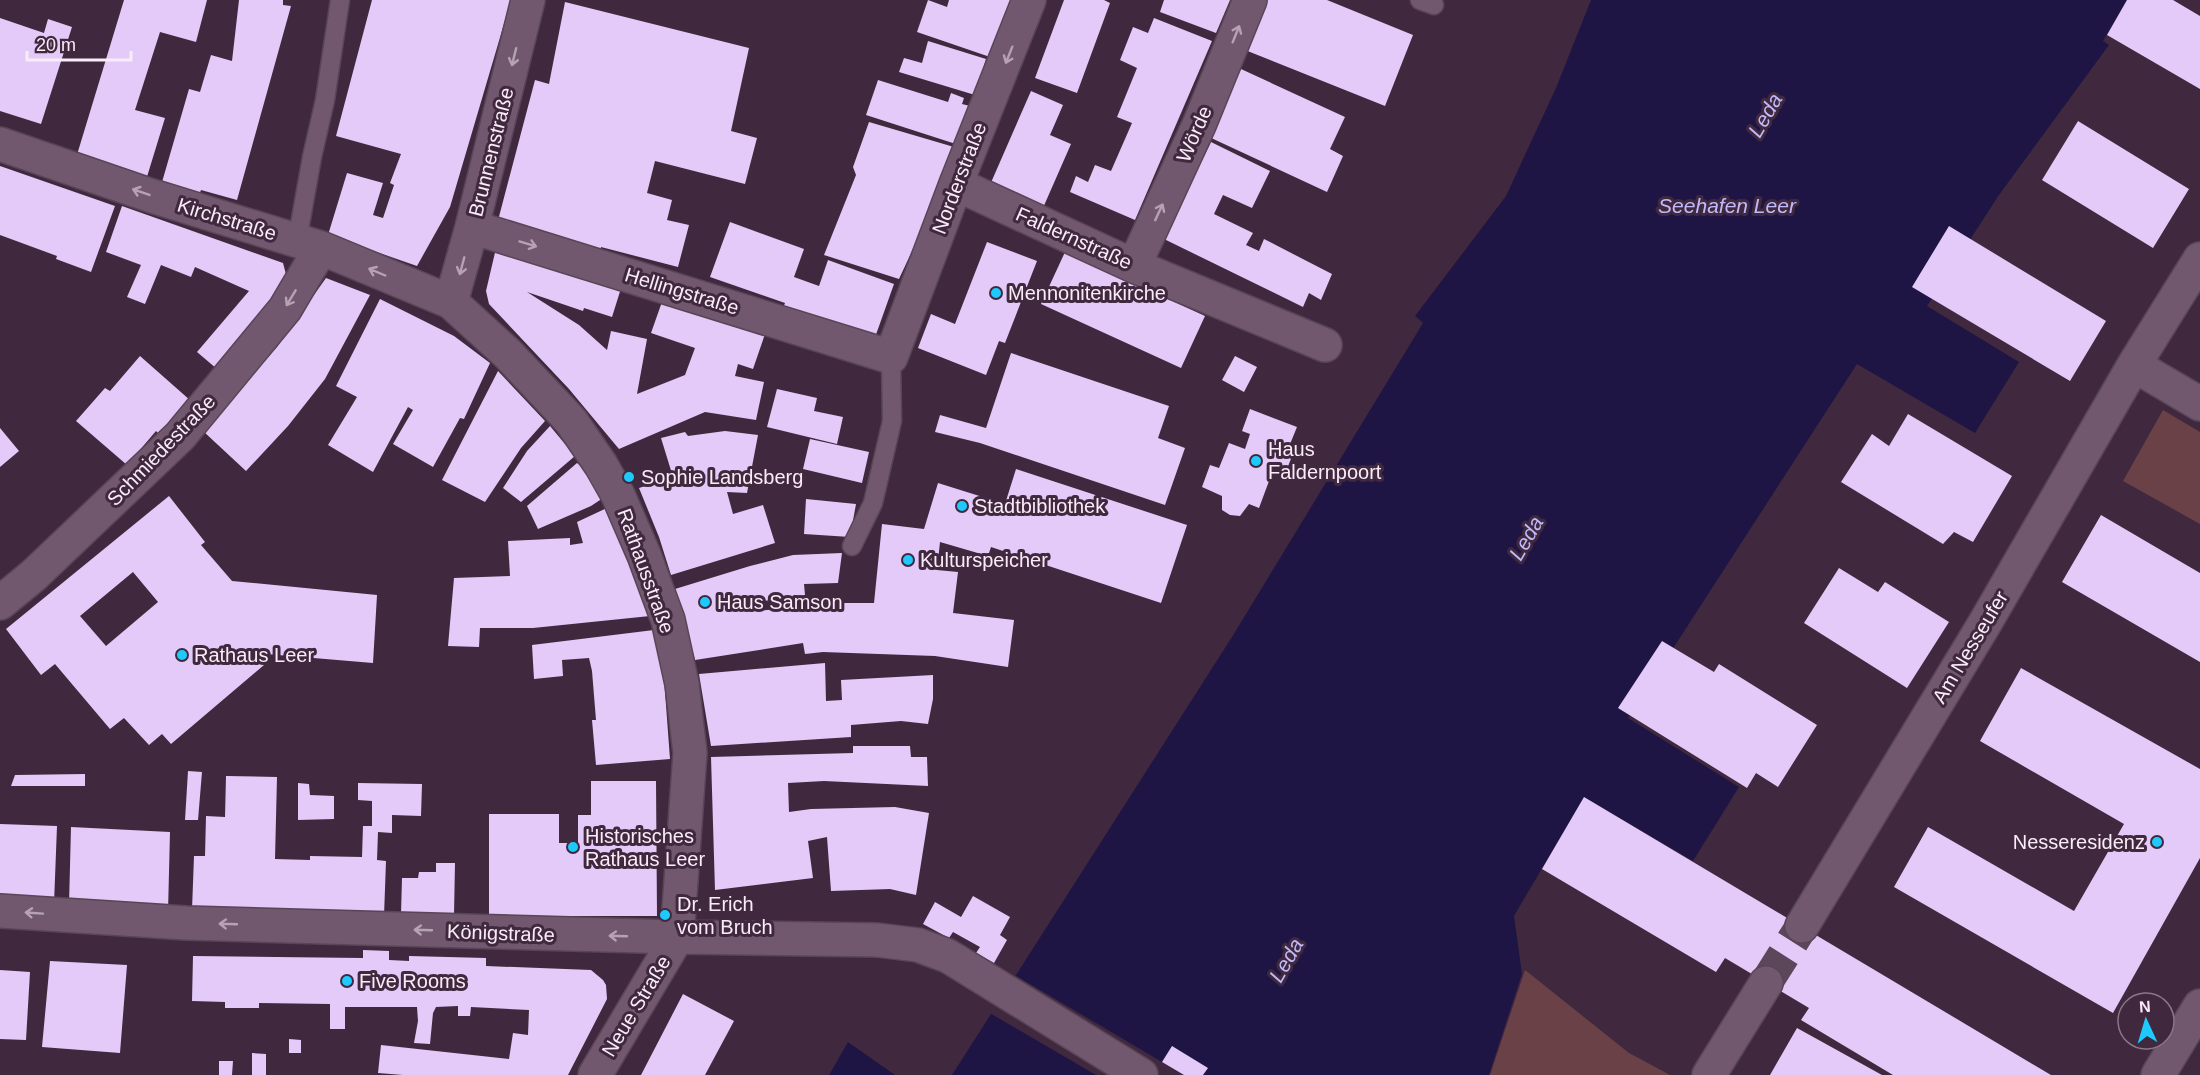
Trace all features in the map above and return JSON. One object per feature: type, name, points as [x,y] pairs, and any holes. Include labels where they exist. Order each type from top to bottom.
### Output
[{"type":"street","name":"Brunnenstraße","points":[[451,302],[472,227],[528,0]]},
{"type":"street","name":"Norderstraße","points":[[891,357],[1029,0]]},
{"type":"street","name":"Wörde","points":[[1134,266],[1199,125],[1250,0]]},
{"type":"street","name":"Kirchstraße","points":[[0,144],[152,196],[309,245],[451,302]]},
{"type":"street","name":"Faldernstraße","points":[[956,184],[1134,266],[1325,345]]},
{"type":"street","name":"Hellingstraße","points":[[472,227],[891,357]]},
{"type":"street","name":"Schmiedestraße","points":[[0,603],[34,575],[180,436],[285,309],[309,245]]},
{"type":"street","name":"Am Nesseufer","points":[[1802,926],[1985,623],[2134,365],[2200,259]]},
{"type":"street","name":"Rathausstraße","points":[[451,302],[508,354],[571,421],[602,465],[618,495],[657,589],[668,620],[682,684],[690,753],[677,937]]},
{"type":"street","points":[[2134,365],[2200,404]]},
{"type":"street","name":"Königstraße","points":[[0,911],[186,923],[677,937],[878,940],[918,945],[948,956],[1141,1075]]},
{"type":"street","name":"Neue Straße","points":[[595,1075],[677,937]]},
{"type":"street","points":[[1709,1075],[1766,983]]},
{"type":"street","points":[[2158,1075],[2200,1006]]},
{"type":"lane","points":[[309,245],[312,157],[325,100],[340,0]]},
{"type":"lane","points":[[852,546],[873,503],[892,421],[891,357]]},
{"type":"shaded area","points":[[2163,410],[2200,432],[2200,524],[2123,481]]},
{"type":"shaded area","points":[[1525,970],[1629,1053],[1670,1075],[1490,1075]]},
{"type":"water","name":"Seehafen Leer","points":[[1591,0],[2127,0],[2103,41],[2109,45],[1999,195],[1927,306],[2019,362],[1975,433],[1857,364],[1628,718],[1739,787],[1693,861],[1584,797],[1514,916],[1522,974],[1489,1075],[952,1075],[1232,637],[1423,323],[1415,316],[1506,196],[1556,88]]},
{"type":"water","points":[[848,1042],[895,1075],[829,1075]]},
{"type":"pier","points":[[1013,974],[1184,1075],[1096,1075],[988,1012]]},
{"type":"building","points":[[124,0],[207,0],[196,42],[160,32],[135,110],[165,118],[146,180],[76,158]]},
{"type":"building","points":[[239,0],[283,0],[283,5],[291,6],[237,200],[201,190],[197,200],[160,189],[189,89],[200,92],[211,55],[232,61]]},
{"type":"building","points":[[372,0],[511,0],[450,207],[417,266],[328,235],[347,173],[383,183],[373,215],[383,218],[394,185],[390,183],[401,154],[336,136]]},
{"type":"building","points":[[928,0],[947,7],[949,0],[1013,0],[993,58],[917,32]]},
{"type":"building","points":[[1064,0],[1104,0],[1110,3],[1077,93],[1035,78]]},
{"type":"building","points":[[1164,0],[1230,0],[1216,33],[1160,12]]},
{"type":"building","points":[[1265,0],[1327,0],[1413,35],[1385,106],[1245,50]]},
{"type":"building","points":[[2127,0],[2173,0],[2200,16],[2200,89],[2107,35]]},
{"type":"building","points":[[565,2],[749,48],[731,131],[757,138],[745,184],[655,161],[647,193],[672,200],[667,220],[689,225],[678,267],[601,247],[599,255],[496,228],[535,80],[549,84]]},
{"type":"building","points":[[0,18],[44,33],[48,19],[72,27],[41,124],[0,111]]},
{"type":"building","points":[[1154,18],[1212,41],[1135,220],[1070,192],[1076,176],[1088,182],[1095,165],[1111,171],[1132,123],[1117,117],[1137,68],[1120,60],[1133,27],[1148,33]]},
{"type":"building","points":[[928,41],[986,59],[975,95],[899,72],[904,58],[922,63]]},
{"type":"building","points":[[1241,69],[1345,117],[1330,149],[1343,156],[1327,192],[1209,137]]},
{"type":"building","points":[[878,80],[948,102],[951,93],[964,98],[962,104],[974,107],[962,146],[866,115]]},
{"type":"building","points":[[1031,91],[1063,105],[1050,135],[1071,144],[1039,217],[986,194]]},
{"type":"building","points":[[2078,121],[2189,189],[2153,248],[2042,180]]},
{"type":"building","points":[[869,122],[954,147],[938,195],[899,279],[824,255],[856,175],[853,167]]},
{"type":"building","points":[[1211,142],[1270,171],[1252,208],[1223,195],[1214,214],[1253,233],[1246,245],[1259,251],[1264,239],[1332,274],[1321,300],[1309,293],[1303,307],[1164,239]]},
{"type":"building","points":[[0,166],[115,206],[91,272],[56,259],[57,256],[0,235]]},
{"type":"building","points":[[122,206],[283,263],[287,278],[272,303],[217,369],[197,352],[249,291],[195,267],[191,277],[161,265],[145,304],[127,297],[141,265],[106,252]]},
{"type":"building","points":[[730,222],[804,249],[794,277],[819,286],[828,260],[894,284],[873,343],[782,311],[785,303],[710,277]]},
{"type":"building","points":[[1949,226],[2106,321],[2070,381],[1912,287]]},
{"type":"building","name":"Mennonitenkirche","points":[[987,242],[1037,261],[1005,343],[999,341],[986,375],[918,348],[931,314],[955,324]]},
{"type":"building","points":[[497,244],[623,282],[612,317],[584,308],[583,311],[527,292],[579,325],[607,350],[611,331],[647,339],[637,394],[685,375],[695,348],[651,333],[663,299],[765,334],[753,369],[738,364],[735,376],[764,382],[756,420],[705,412],[619,449],[569,389],[489,304],[486,291]]},
{"type":"building","points":[[1065,252],[1205,316],[1181,368],[1041,304]]},
{"type":"building","points":[[326,278],[370,295],[325,379],[288,426],[246,471],[203,431],[277,347]]},
{"type":"building","points":[[380,299],[454,336],[490,363],[464,419],[460,418],[433,467],[393,444],[413,410],[408,407],[373,472],[328,445],[357,397],[336,386]]},
{"type":"building","points":[[1011,353],[1169,406],[1158,438],[1185,448],[1165,505],[980,443],[935,432],[940,415],[986,428]]},
{"type":"building","points":[[140,356],[191,401],[161,436],[156,431],[127,465],[76,421],[105,388],[110,391]]},
{"type":"building","points":[[1235,356],[1257,367],[1244,392],[1222,380]]},
{"type":"building","points":[[498,371],[545,421],[521,448],[485,502],[442,480]]},
{"type":"building","points":[[777,389],[817,398],[814,411],[843,417],[837,444],[767,427]]},
{"type":"building","name":"Haus Faldernpoort","points":[[1250,409],[1297,427],[1286,454],[1292,456],[1284,477],[1272,473],[1259,508],[1249,504],[1240,516],[1230,515],[1222,510],[1222,496],[1202,487],[1210,465],[1219,468],[1229,443],[1245,449],[1250,434],[1242,431]]},
{"type":"building","points":[[1908,414],[2012,476],[1973,542],[1954,532],[1943,544],[1841,482],[1872,434],[1889,446]]},
{"type":"building","points":[[550,426],[575,456],[521,502],[503,488],[527,451]]},
{"type":"building","points":[[0,428],[19,451],[0,467]]},
{"type":"building","points":[[725,431],[758,435],[747,493],[727,492],[733,514],[763,505],[775,543],[671,575],[659,537],[639,488],[673,477],[661,438],[685,432],[688,436]]},
{"type":"building","points":[[810,439],[869,452],[862,483],[803,469]]},
{"type":"building","points":[[577,463],[583,468],[603,498],[591,506],[538,529],[527,506]]},
{"type":"building","points":[[1016,469],[1187,525],[1161,603],[991,547],[988,556],[940,542],[937,570],[958,572],[953,613],[1014,620],[1008,667],[935,656],[823,652],[805,654],[803,643],[695,660],[675,589],[793,555],[842,553],[838,583],[804,584],[805,595],[756,602],[758,611],[840,603],[874,603],[882,524],[924,529],[938,483],[1005,504]]},
{"type":"building","points":[[169,496],[205,542],[201,545],[232,581],[377,595],[373,663],[266,654],[264,665],[171,744],[162,734],[149,745],[124,718],[110,729],[55,664],[41,675],[6,629]],"holes":[[[133,572],[158,602],[106,646],[80,616]]]},
{"type":"building","points":[[806,499],[856,504],[850,537],[804,534]]},
{"type":"building","points":[[609,507],[650,616],[533,628],[480,628],[479,647],[448,646],[454,578],[510,576],[508,541],[570,538],[570,545],[583,543],[577,522]]},
{"type":"building","points":[[2101,515],[2200,573],[2200,662],[2062,582]]},
{"type":"building","points":[[1839,568],[1878,592],[1885,582],[1949,622],[1907,688],[1804,623]]},
{"type":"building","points":[[654,630],[663,665],[670,759],[596,765],[592,720],[596,720],[589,658],[562,660],[563,676],[534,679],[532,645]]},
{"type":"building","points":[[1662,641],[1714,672],[1719,664],[1817,725],[1778,787],[1756,773],[1747,788],[1618,708]]},
{"type":"building","points":[[825,663],[826,701],[842,700],[841,680],[933,675],[933,699],[928,724],[901,721],[851,725],[851,737],[711,746],[699,674]]},
{"type":"building","name":"Nesseresidenz","points":[[2021,668],[2200,769],[2200,858],[2125,991],[2116,991],[2116,1008],[2113,1013],[1894,887],[1928,827],[2074,911],[2124,824],[1980,741]]},
{"type":"building","points":[[853,746],[910,746],[911,757],[927,757],[928,786],[824,781],[788,783],[789,812],[811,809],[895,807],[929,813],[916,895],[890,889],[831,891],[827,837],[808,841],[813,878],[715,890],[711,757],[853,753]]},
{"type":"building","points":[[188,771],[202,772],[198,820],[185,820]]},
{"type":"building","points":[[85,774],[85,786],[11,786],[15,775]]},
{"type":"building","points":[[226,776],[277,777],[275,859],[310,860],[310,856],[362,857],[363,826],[372,826],[372,801],[358,800],[358,783],[422,784],[421,816],[392,815],[392,833],[378,832],[377,860],[386,861],[384,916],[192,910],[194,856],[205,856],[206,816],[225,817]]},
{"type":"building","name":"Historisches Rathaus Leer","points":[[591,781],[656,781],[657,916],[489,916],[489,814],[559,814],[559,843],[578,843],[578,815],[591,815]]},
{"type":"building","points":[[298,783],[309,784],[310,795],[334,796],[334,819],[298,820]]},
{"type":"building","points":[[1584,797],[2051,1075],[1893,1075],[1801,1020],[1809,1008],[1725,958],[1716,972],[1542,869]]},
{"type":"building","points":[[0,824],[57,826],[54,904],[0,901]]},
{"type":"building","points":[[71,827],[170,832],[168,912],[69,905]]},
{"type":"building","points":[[436,863],[455,863],[454,915],[401,914],[402,878],[418,878],[419,872],[436,872]]},
{"type":"building","points":[[973,896],[1010,917],[1000,935],[1007,940],[994,963],[976,953],[980,947],[953,932],[949,938],[923,924],[935,902],[961,917]]},
{"type":"building","points":[[363,950],[389,951],[389,960],[409,961],[409,956],[486,958],[486,966],[591,970],[606,985],[607,999],[568,1075],[378,1073],[381,1045],[509,1059],[513,1033],[528,1035],[529,1010],[471,1007],[470,1016],[458,1016],[458,1006],[436,1007],[433,1013],[430,1044],[414,1043],[418,1021],[417,1007],[345,1007],[345,1029],[330,1029],[330,1004],[259,1003],[259,1008],[225,1008],[225,1002],[192,1001],[193,956],[363,958]]},
{"type":"building","points":[[50,961],[127,965],[120,1053],[42,1047]]},
{"type":"building","points":[[0,970],[30,972],[26,1040],[0,1039]]},
{"type":"building","points":[[683,994],[734,1021],[705,1075],[641,1075]]},
{"type":"building","points":[[1797,1028],[1882,1075],[1770,1075]]},
{"type":"building","points":[[289,1039],[301,1040],[301,1053],[289,1053]]},
{"type":"building","points":[[1172,1046],[1208,1068],[1203,1075],[1184,1075],[1162,1062]]},
{"type":"building","points":[[252,1053],[266,1054],[266,1075],[252,1075]]},
{"type":"building","points":[[219,1061],[233,1061],[232,1075],[219,1075]]},
{"type":"tunnel","points":[[1766,983],[1802,926]]},
{"type":"place","name":"Mennonitenkirche","points":[[996,293]]},
{"type":"place","name":"Haus Faldernpoort","points":[[1256,461]]},
{"type":"place","name":"Sophie Landsberg","points":[[629,477]]},
{"type":"place","name":"Stadtbibliothek","points":[[962,506]]},
{"type":"place","name":"Kulturspeicher","points":[[908,560]]},
{"type":"place","name":"Haus Samson","points":[[705,602]]},
{"type":"place","name":"Rathaus Leer","points":[[182,655]]},
{"type":"place","name":"Nesseresidenz","points":[[2157,842]]},
{"type":"place","name":"Historisches Rathaus Leer","points":[[573,847]]},
{"type":"place","name":"Dr. Erich vom Bruch","points":[[665,915]]},
{"type":"place","name":"Five Rooms","points":[[347,981]]},
{"type":"water label","name":"Leda","points":[[1765,115]]},
{"type":"water label","name":"Leda","points":[[1526,538]]},
{"type":"water label","name":"Leda","points":[[1286,960]]}]
